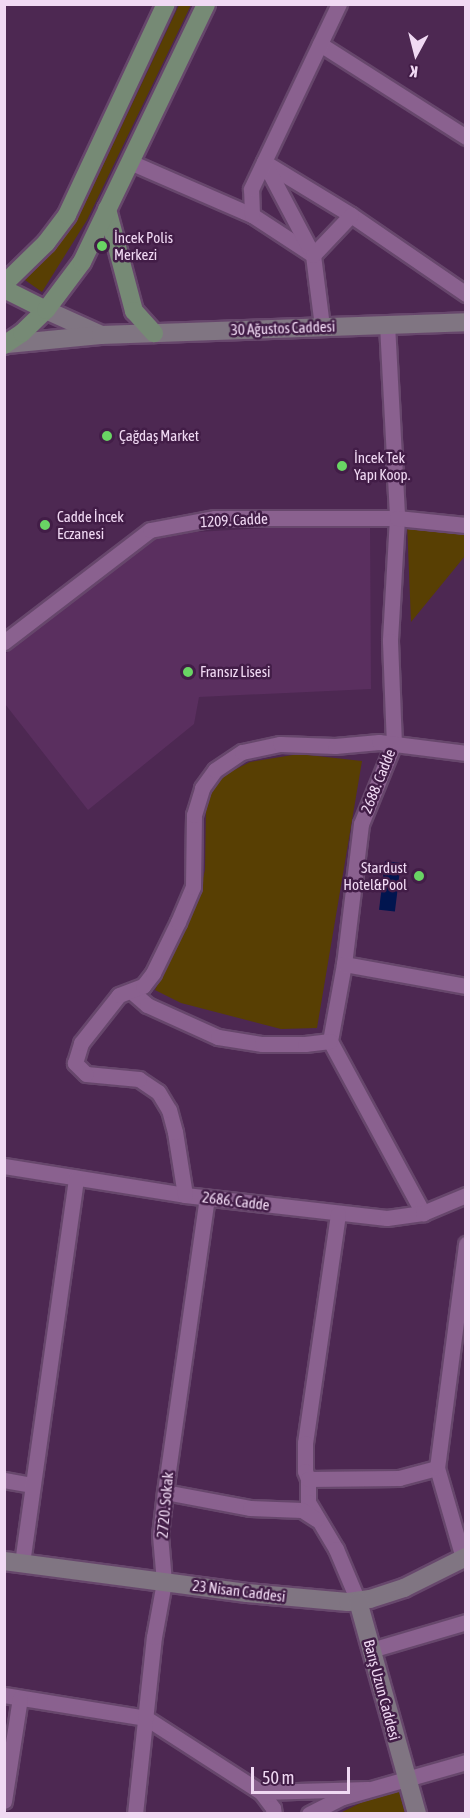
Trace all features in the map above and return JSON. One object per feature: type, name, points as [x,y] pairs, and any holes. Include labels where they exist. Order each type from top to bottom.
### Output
[{"type":"main road","points":[[46,310],[4,286],[46,243],[67,215],[166,4]]},
{"type":"main road","points":[[5,344],[46,310],[82,262],[206,4]]},
{"type":"main road","points":[[107,210],[134,311],[154,333]]},
{"type":"main road","name":"30 Ağustos Caddesi","points":[[46,310],[101,335]]},
{"type":"main road","name":"30 Ağustos Caddesi","points":[[5,344],[101,335],[465,322]]},
{"type":"main road","name":"23 Nisan Caddesi","points":[[13,1562],[325,1602],[358,1601],[404,1588],[464,1557]]},
{"type":"main road","name":"Barış Uzun Caddesi","points":[[358,1601],[417,1814]]},
{"type":"street","points":[[252,215],[251,189],[339,4]]},
{"type":"street","points":[[320,44],[465,137]]},
{"type":"street","points":[[130,162],[252,215],[313,255]]},
{"type":"street","points":[[264,162],[351,215],[465,294]]},
{"type":"street","points":[[264,162],[313,255],[322,326]]},
{"type":"street","points":[[313,255],[351,215]]},
{"type":"street","name":"2688. Cadde","points":[[330,1041],[344,964],[361,824],[394,743],[390,641],[397,518],[387,324]]},
{"type":"street","name":"1209. Cadde","points":[[4,642],[150,530],[215,518],[397,518],[465,525]]},
{"type":"street","points":[[185,1195],[175,1132],[169,1110],[158,1092],[139,1079],[86,1074],[75,1063],[81,1043],[119,995],[143,986],[153,972],[193,887],[194,815],[202,788],[215,770],[242,752],[280,744],[335,746],[394,743],[465,753]]},
{"type":"street","points":[[344,964],[465,986]]},
{"type":"street","points":[[131,991],[147,1005],[218,1036],[262,1044],[305,1044],[330,1041],[423,1213]]},
{"type":"street","name":"2686. Cadde","points":[[4,1166],[207,1198],[387,1218],[423,1213],[465,1195]]},
{"type":"street","points":[[13,1562],[33,1485],[76,1178]]},
{"type":"street","name":"2720. Sokak","points":[[135,1814],[154,1637],[164,1582],[160,1536],[165,1492],[207,1198]]},
{"type":"street","points":[[338,1214],[305,1443],[308,1502],[316,1519],[336,1549],[358,1601]]},
{"type":"street","points":[[464,1557],[437,1468],[465,1244]]},
{"type":"street","points":[[308,1479],[399,1478],[437,1468]]},
{"type":"street","points":[[4,1480],[33,1485]]},
{"type":"street","points":[[165,1492],[250,1508],[302,1510],[316,1519]]},
{"type":"street","points":[[371,1650],[465,1622]]},
{"type":"street","points":[[4,1801],[12,1696],[146,1718],[261,1792],[273,1808],[274,1814]]},
{"type":"street","points":[[309,1814],[343,1797],[465,1762]]},
{"type":"street","points":[[261,1792],[368,1789]]},
{"type":"shaded area","points":[[179,5],[191,5],[87,220],[42,292],[25,280],[52,253],[82,210]]},
{"type":"shaded area","name":"Fransız Lisesi","points":[[370,522],[371,689],[199,697],[194,724],[88,810],[5,704],[5,654],[131,552],[162,534]]},
{"type":"shaded area","points":[[407,522],[466,531],[465,556],[411,622]]},
{"type":"shaded area","points":[[299,754],[362,761],[317,1028],[281,1029],[181,1003],[155,990],[200,891],[205,870],[206,805],[218,778],[250,762]]},
{"type":"shaded area","points":[[385,861],[401,863],[395,912],[379,910]]},
{"type":"shaded area","points":[[383,1792],[399,1792],[405,1813],[338,1814]]},
{"type":"place","name":"İncek Polis Merkezi","points":[[102,246]]},
{"type":"place","name":"Çağdaş Market","points":[[107,436]]},
{"type":"place","name":"İncek Tek Yapı Koop.","points":[[342,466]]},
{"type":"place","name":"Cadde İncek Eczanesi","points":[[45,525]]},
{"type":"place","name":"Fransız Lisesi","points":[[188,672]]},
{"type":"place","name":"Stardust Hotel&Pool","points":[[419,876]]}]
